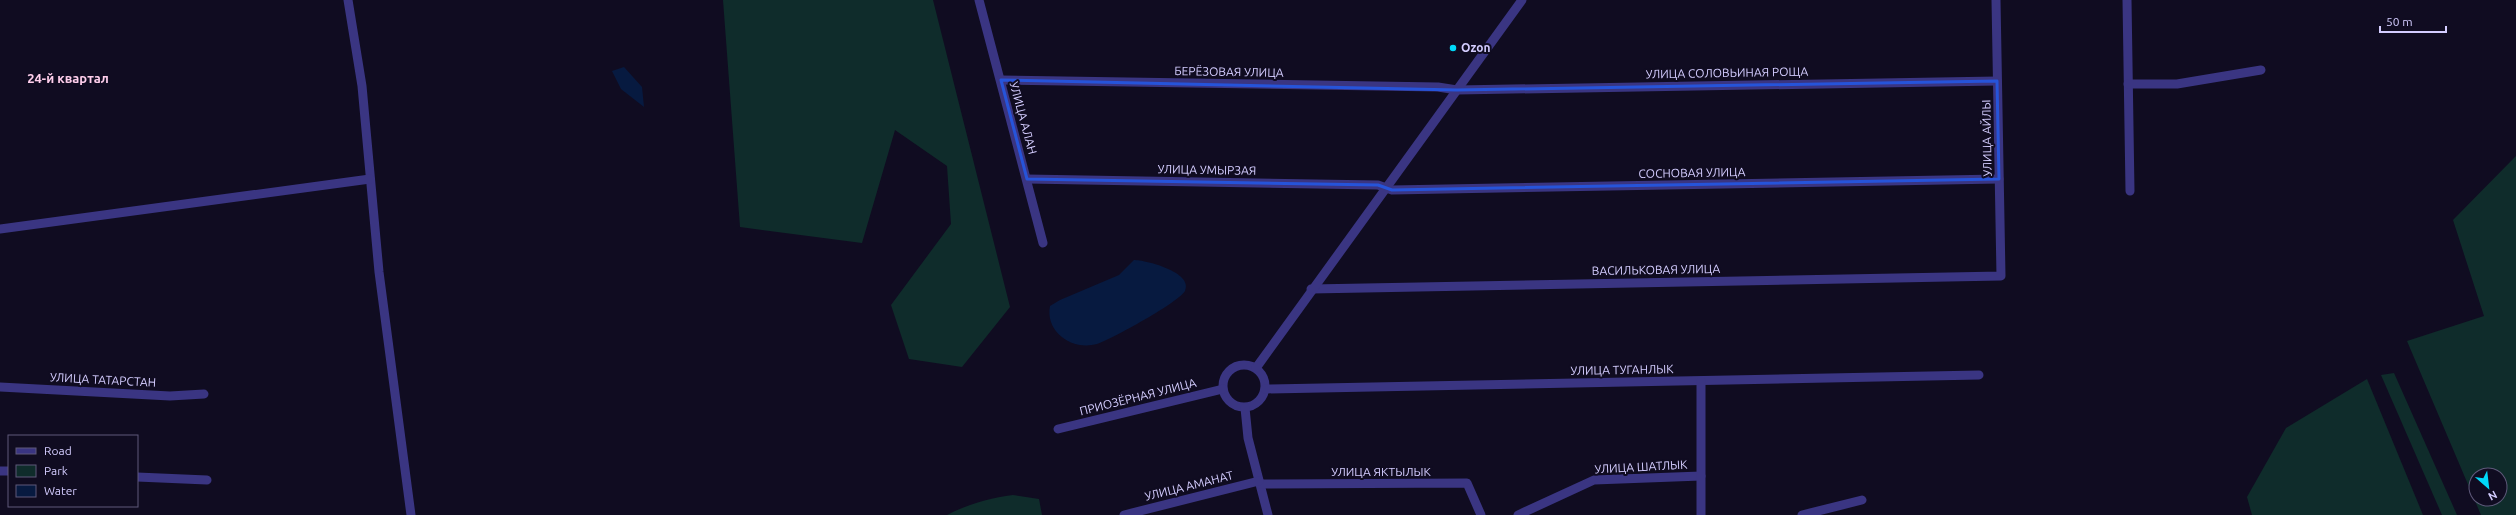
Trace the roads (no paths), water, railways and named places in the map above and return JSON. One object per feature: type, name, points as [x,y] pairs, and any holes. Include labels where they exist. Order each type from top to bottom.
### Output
[{"type":"street","points":[[348,0],[362,86],[380,279],[411,515]]},
{"type":"street","name":"УЛИЦА АЛАН","points":[[980,0],[1043,243]]},
{"type":"street","points":[[1256,368],[1522,0]]},
{"type":"street","name":"УЛИЦА АЙЛЫ","points":[[1996,0],[2001,276]]},
{"type":"street","points":[[2126,0],[2130,191]]},
{"type":"street","points":[[2128,84],[2177,84],[2261,70]]},
{"type":"street","name":"БЕРЁЗОВАЯ УЛИЦА","points":[[1001,80],[1438,87],[1456,90]]},
{"type":"street","name":"УЛИЦА СОЛОВЬИНАЯ РОЩА","points":[[1456,90],[1998,81]]},
{"type":"street","points":[[0,228],[370,179]]},
{"type":"street","name":"УЛИЦА УМЫРЗАЯ","points":[[1027,179],[1378,185],[1385,188]]},
{"type":"street","name":"СОСНОВАЯ УЛИЦА","points":[[1385,188],[1400,190],[1999,179]]},
{"type":"street","name":"ВАСИЛЬКОВАЯ УЛИЦА","points":[[1312,289],[2001,276]]},
{"type":"street","points":[[1249,365],[1256,368],[1263,374],[1265,389],[1261,400],[1254,406],[1245,408],[1230,403],[1222,389],[1223,381],[1233,368],[1249,365]]},
{"type":"street","name":"УЛИЦА ТУГАНЛЫК","points":[[1265,389],[1980,375]]},
{"type":"street","points":[[1700,515],[1701,381]]},
{"type":"street","name":"УЛИЦА ТАТАРСТАН","points":[[0,387],[170,396],[204,394]]},
{"type":"street","name":"ПРИОЗЁРНАЯ УЛИЦА","points":[[1058,429],[1222,389]]},
{"type":"street","points":[[1245,408],[1248,438],[1268,515]]},
{"type":"street","name":"УЛИЦА ШАТЛЫК","points":[[1518,515],[1594,480],[1701,476]]},
{"type":"street","points":[[138,477],[207,480]]},
{"type":"street","name":"УЛИЦА АМАНАТ","points":[[1124,515],[1259,482]]},
{"type":"street","name":"УЛИЦА ЯКТЫЛЫК","points":[[1259,482],[1466,483],[1481,515]]},
{"type":"street","points":[[1802,515],[1862,500]]},
{"type":"water","points":[[624,67],[642,87],[644,107],[621,89],[612,71]]},
{"type":"water","points":[[1134,260],[1148,262],[1167,268],[1176,273],[1186,284],[1185,291],[1171,303],[1130,328],[1097,344],[1078,345],[1062,337],[1056,331],[1052,324],[1050,306],[1060,300],[1119,275]]},
{"type":"place","name":"Ozon","points":[[1453,48]]},
{"type":"district","name":"24-й квартал","points":[[68,78]]}]
